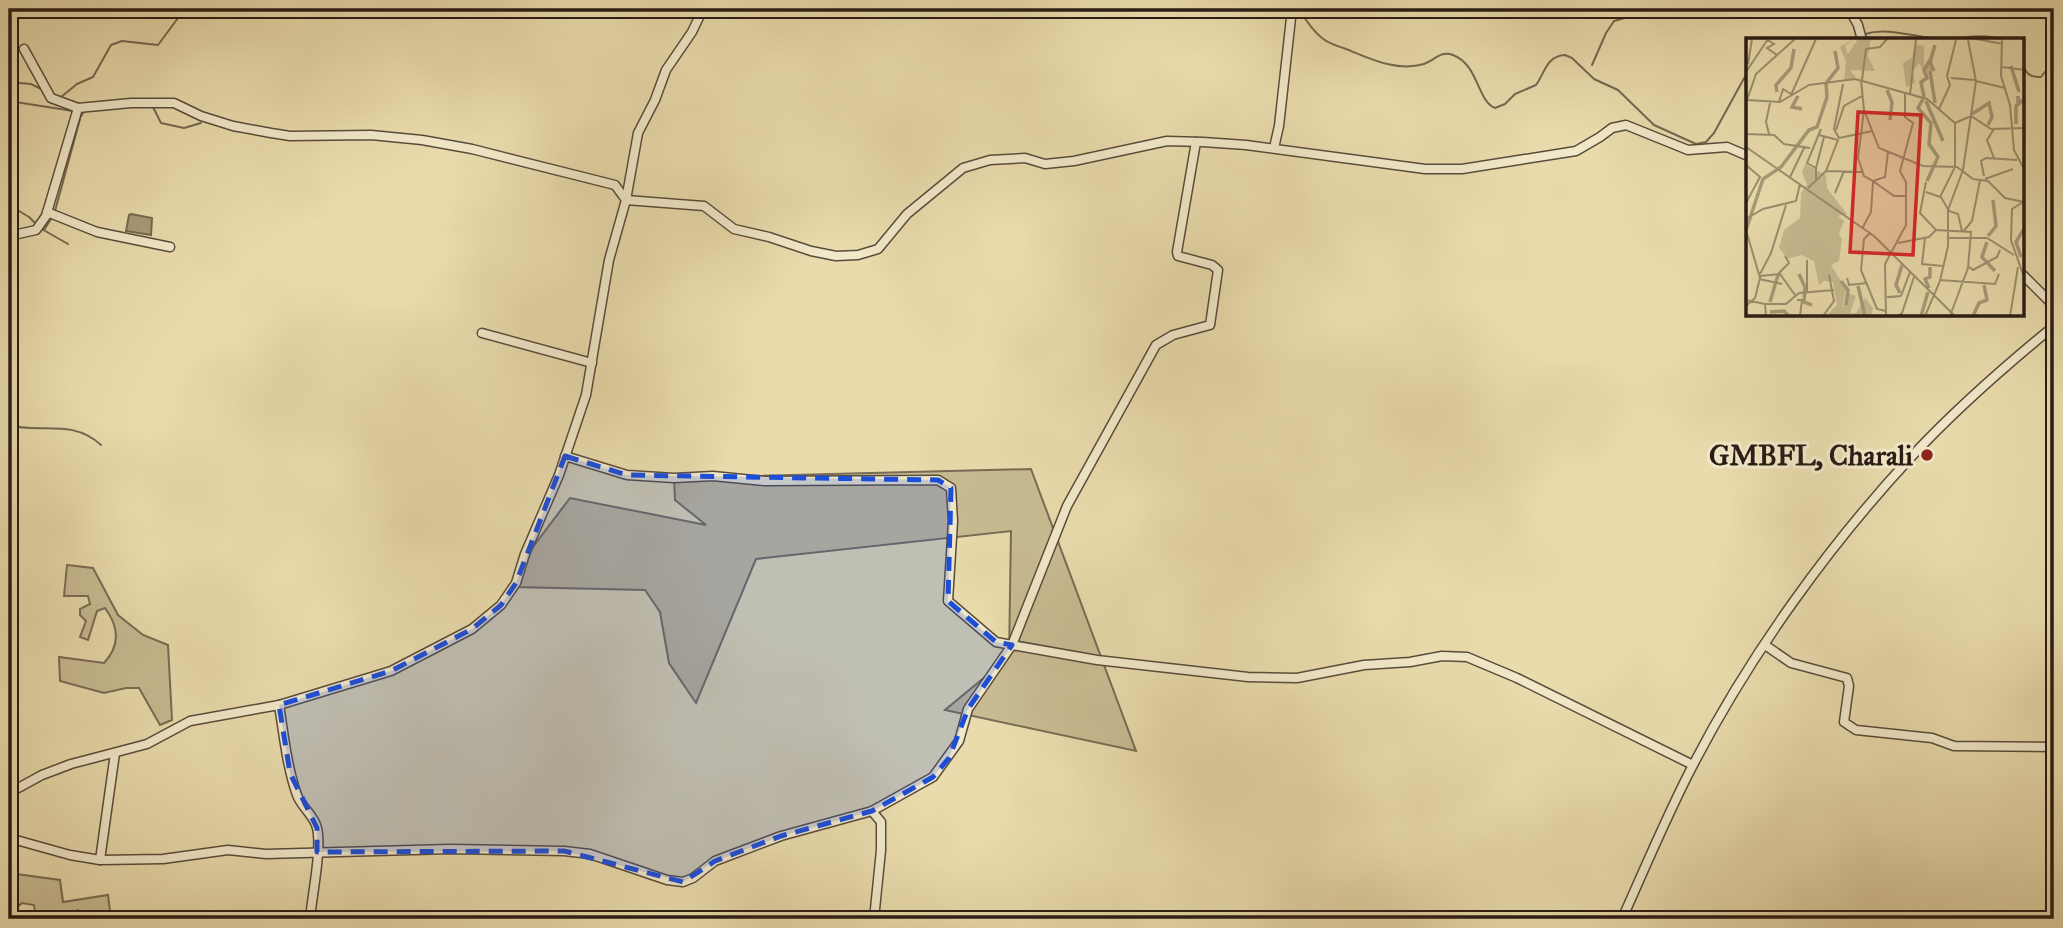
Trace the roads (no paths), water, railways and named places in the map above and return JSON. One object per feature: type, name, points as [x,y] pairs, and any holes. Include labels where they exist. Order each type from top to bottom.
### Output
[{"type":"street","points":[[9,793],[40,776],[71,764],[147,744],[190,721],[279,705],[391,671],[472,629],[501,605],[516,583],[586,395],[609,260],[626,200],[638,133],[656,100],[666,70],[692,32],[703,9]]},
{"type":"street","points":[[1274,148],[1279,126],[1292,9]]},
{"type":"street","points":[[1849,9],[1861,38]]},
{"type":"street","points":[[24,49],[51,98],[76,116],[131,103],[174,103],[201,116],[233,126],[290,136],[371,135],[472,149],[615,185],[626,200],[704,206],[734,229],[836,256],[858,256],[878,249],[907,214],[962,168],[990,160],[1025,158],[1045,164],[1074,161],[1167,141],[1274,148],[1425,169],[1462,169],[1576,151],[1612,128],[1626,125],[1688,150],[1727,147],[1746,155]]},
{"type":"street","points":[[9,236],[38,227],[47,212],[76,116]]},
{"type":"street","points":[[9,838],[70,856],[100,860],[163,859],[228,850],[266,854],[450,849],[564,851],[590,854],[667,880],[682,882],[693,878],[715,861],[770,840],[872,811],[933,777],[959,741],[968,709],[1012,645],[1068,506],[1156,345],[1173,335],[1210,325],[1218,270],[1212,265],[1178,256],[1177,252],[1196,142]]},
{"type":"street","points":[[47,212],[97,232],[170,247]]},
{"type":"street","points":[[2024,276],[2054,306]]},
{"type":"street","points":[[1622,919],[1693,765],[1765,645],[1804,589],[1868,506],[1914,454],[1992,378],[2054,326]]},
{"type":"street","points":[[482,333],[592,363]]},
{"type":"street","points":[[565,456],[627,475],[713,476],[765,481],[938,480],[951,488],[953,521],[948,601],[996,642],[1097,660],[1260,678],[1297,678],[1442,656],[1467,657],[1517,678],[1693,765]]},
{"type":"street","points":[[1765,645],[1791,663],[1847,678],[1849,686],[1844,722],[1856,730],[1932,738],[1954,747],[2054,747]]},
{"type":"street","points":[[279,705],[290,774],[299,800],[317,828],[310,919]]},
{"type":"street","points":[[100,860],[115,752]]},
{"type":"street","points":[[872,811],[881,822],[874,919]]},
{"type":"waterway","points":[[1299,9],[1312,28],[1325,40],[1384,63],[1414,66],[1441,55],[1453,55],[1468,67],[1484,98],[1495,108],[1505,104],[1515,94],[1536,85],[1550,62],[1565,55],[1572,58],[1594,79],[1618,90],[1654,125],[1696,144],[1706,142],[1714,133],[1746,75]]},
{"type":"waterway","points":[[1592,65],[1614,21],[1643,9]]},
{"type":"waterway","points":[[61,97],[77,84],[93,77],[111,45],[122,41],[158,45],[181,14]]},
{"type":"waterway","points":[[1865,34],[1896,32],[1932,38]]},
{"type":"waterway","points":[[1855,38],[1859,36]]},
{"type":"waterway","points":[[1959,38],[1996,38]]},
{"type":"waterway","points":[[2024,68],[2030,75],[2041,77],[2054,60]]},
{"type":"waterway","points":[[9,82],[31,84],[41,89]]},
{"type":"waterway","points":[[9,101],[73,111]]},
{"type":"waterway","points":[[153,107],[161,123],[184,128],[201,123]]},
{"type":"waterway","points":[[78,118],[84,111],[117,108]]},
{"type":"waterway","points":[[55,211],[80,119]]},
{"type":"waterway","points":[[9,205],[36,224]]},
{"type":"waterway","points":[[44,230],[51,219]]},
{"type":"waterway","points":[[40,228],[68,244]]},
{"type":"waterway","points":[[9,425],[67,429],[90,437],[101,445]]},
{"type":"place","name":"GMBFL, Charali","points":[[1927,455]]}]
